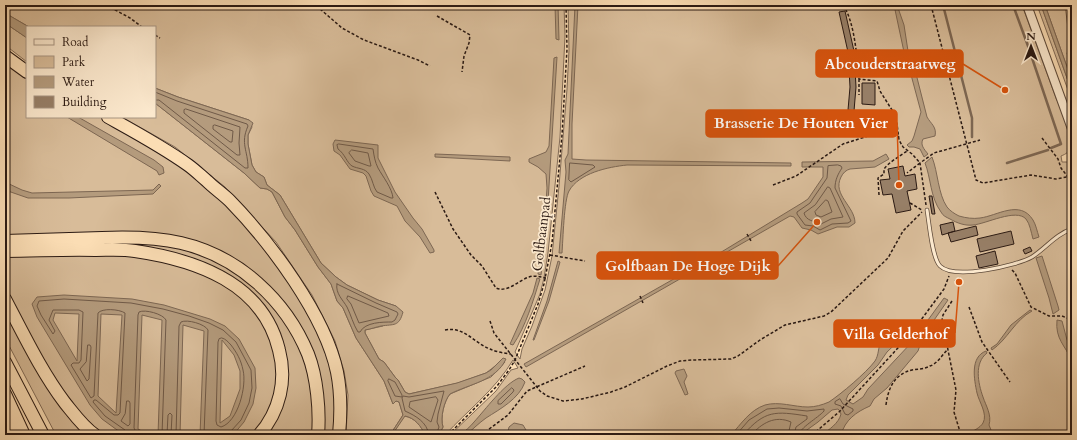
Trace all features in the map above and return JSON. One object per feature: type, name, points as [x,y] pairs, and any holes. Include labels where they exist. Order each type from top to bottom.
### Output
[{"type":"highway","points":[[5,56],[26,71]]},
{"type":"highway","points":[[110,118],[137,133],[189,166],[230,201],[263,238],[292,278],[322,328],[331,350],[337,372],[340,393],[341,418],[339,435]]},
{"type":"highway","points":[[9,246],[131,237],[158,239],[180,243],[200,249],[226,260],[249,275],[267,292],[295,327],[309,355],[316,386],[319,420],[318,435]]},
{"type":"highway","points":[[9,246],[76,250],[134,251],[190,263],[218,274],[239,287],[248,295],[266,317],[276,334],[280,355],[282,376],[279,401],[271,419],[260,435]]},
{"type":"highway","points":[[5,300],[50,383],[73,414],[95,435]]},
{"type":"highway","points":[[5,362],[43,435]]},
{"type":"highway","points":[[5,394],[24,435]]},
{"type":"highway","points":[[5,421],[13,435]]},
{"type":"street","points":[[1027,5],[1072,128],[1072,138]]},
{"type":"lane","points":[[927,210],[935,257],[941,267],[950,272],[980,272],[1021,262],[1031,257],[1059,235],[1072,229]]},
{"type":"path","points":[[106,5],[130,18],[141,26]]},
{"type":"path","points":[[311,5],[319,8],[342,28],[364,40],[430,66]]},
{"type":"path","name":"Golfbaanpad","points":[[448,435],[497,386],[515,360],[538,304],[546,278],[550,255],[562,135],[567,38],[566,5]]},
{"type":"path","points":[[843,5],[846,10],[856,47],[859,95]]},
{"type":"path","points":[[930,5],[976,180],[981,183],[987,183],[1031,175],[1049,178],[1068,178],[1072,176]]},
{"type":"path","points":[[437,16],[470,35],[469,43],[464,56],[462,72]]},
{"type":"path","points":[[156,36],[160,38]]},
{"type":"path","points":[[1072,48],[1068,50],[1068,54],[1072,59]]},
{"type":"path","points":[[859,79],[877,81],[880,92],[892,110],[903,148],[912,154],[920,163],[927,210]]},
{"type":"path","points":[[773,185],[796,176],[843,144],[887,130],[899,137]]},
{"type":"path","points":[[1042,138],[1058,159],[1061,168],[1068,178],[1072,188]]},
{"type":"path","points":[[907,173],[933,154],[980,140]]},
{"type":"path","points":[[880,195],[878,178],[884,174],[884,169],[887,165],[906,151]]},
{"type":"path","points":[[435,192],[453,229],[471,255],[482,266],[496,288],[505,289],[530,276],[546,278]]},
{"type":"path","points":[[490,321],[494,332],[515,360],[547,396],[555,400],[570,400],[595,396],[625,387],[667,366],[680,362],[692,360],[731,359],[785,325],[824,316],[836,308],[888,258],[903,231],[924,210],[910,203]]},
{"type":"path","points":[[747,234],[751,241]]},
{"type":"path","points":[[550,255],[585,261]]},
{"type":"path","points":[[1006,265],[1015,273],[1031,307],[1049,316],[1062,316],[1072,320]]},
{"type":"path","points":[[812,435],[839,412],[914,330],[944,289],[950,272]]},
{"type":"path","points":[[640,296],[643,303]]},
{"type":"path","points":[[952,302],[943,315],[942,320],[956,390],[954,412],[961,435]]},
{"type":"path","points":[[969,307],[982,342],[1010,382]]},
{"type":"path","points":[[445,330],[450,329],[465,333],[481,345],[490,349],[511,354]]},
{"type":"path","points":[[886,405],[888,393],[897,377],[910,370],[932,366],[948,349]]},
{"type":"path","points":[[481,435],[508,415],[527,391],[584,366]]},
{"type":"green space","points":[[5,5],[564,5],[565,36],[560,137],[548,253],[540,294],[515,352],[520,359],[522,349],[545,290],[552,256],[567,89],[569,50],[568,5],[1022,5],[1066,121],[1070,139],[1070,147],[1068,151],[1061,156],[1062,162],[1072,162],[1072,174],[1067,175],[1070,179],[1072,178],[1072,435],[450,435],[496,391],[511,370],[518,368],[513,360],[498,381],[481,399],[445,435],[439,435],[443,427],[442,414],[444,405],[450,394],[491,377],[505,362],[495,366],[486,373],[458,383],[409,394],[405,392],[384,362],[379,359],[365,333],[365,330],[383,326],[396,306],[378,300],[347,285],[321,263],[280,195],[267,185],[264,177],[256,172],[252,165],[248,144],[248,135],[252,127],[249,120],[156,88],[156,26],[27,26],[5,13]]},
{"type":"green space","points":[[1037,5],[1041,5],[1072,92],[1072,101]]},
{"type":"green space","points":[[1045,5],[1065,5],[1068,28],[1072,29],[1072,47],[1068,50],[1067,54],[1072,60],[1072,81]]},
{"type":"green space","points":[[5,23],[26,37],[26,61],[5,45]]},
{"type":"green space","points":[[5,59],[26,73],[26,118],[106,118],[169,156],[237,213],[304,298],[334,370],[335,435],[56,435],[5,338]]},
{"type":"green space","points":[[156,104],[244,173],[260,188],[267,189],[272,192],[285,217],[331,284],[337,301],[343,308],[356,338],[384,381],[393,404],[396,401],[399,402],[403,415],[390,435],[346,435],[348,395],[344,371],[335,341],[312,295],[276,242],[225,187],[175,147],[124,118],[156,118]]},
{"type":"green space","points":[[404,416],[417,422],[425,435],[392,435]]},
{"type":"water","points":[[555,5],[558,5],[559,40],[556,39]]},
{"type":"water","points":[[575,5],[578,5],[572,124],[572,159],[791,163],[791,166],[627,165],[603,169],[587,175],[574,185],[567,196],[562,253],[559,253],[566,172],[565,160],[568,154]]},
{"type":"water","points":[[894,5],[897,5],[904,25],[908,51],[912,58],[927,117],[935,130],[935,136],[923,139],[922,141],[922,145],[928,154],[924,157],[920,149],[909,147],[907,145],[912,141],[921,112],[904,52]]},
{"type":"water","points":[[1041,5],[1045,5],[1072,81],[1072,92]]},
{"type":"water","points":[[5,13],[27,26],[26,26],[26,37],[5,23]]},
{"type":"water","points":[[557,57],[547,218],[545,217],[547,188],[546,174],[529,162],[529,159],[546,152],[549,146],[554,58]]},
{"type":"water","points":[[156,88],[249,120],[253,123],[248,135],[252,165],[256,172],[264,177],[267,185],[280,195],[321,263],[347,285],[378,300],[396,306],[403,312],[400,320],[395,324],[365,330],[365,333],[379,359],[384,362],[405,392],[409,394],[457,383],[486,373],[503,358],[506,359],[502,366],[489,377],[450,394],[444,405],[442,414],[443,427],[439,435],[425,435],[417,423],[405,416],[392,435],[390,435],[403,415],[399,402],[396,401],[393,404],[384,381],[356,338],[343,308],[337,301],[331,284],[285,217],[272,192],[267,189],[260,188],[244,173],[156,104]]},
{"type":"water","points":[[69,118],[80,118],[154,160],[163,167],[164,173],[159,175],[157,171]]},
{"type":"water","points":[[335,140],[378,145],[378,158],[395,192],[422,229],[434,252],[430,253],[420,237],[405,221],[397,206],[374,196],[366,176],[363,173],[350,169],[340,155],[334,151],[333,144]]},
{"type":"water","points":[[435,154],[510,157],[510,161],[435,157]]},
{"type":"water","points":[[886,154],[889,159],[875,167],[850,169],[847,170],[841,177],[839,189],[841,195],[852,211],[855,223],[849,227],[837,227],[818,234],[811,230],[802,228],[794,217],[790,216],[526,367],[524,364],[723,251],[808,199],[823,177],[823,167],[802,167],[802,162],[873,161]]},
{"type":"water","points":[[932,157],[944,202],[953,212],[959,216],[967,218],[980,218],[1008,210],[1022,211],[1028,214],[1033,220],[1039,237],[1033,239],[1026,219],[1021,216],[1008,216],[979,224],[964,225],[944,215],[937,206],[925,163]]},
{"type":"water","points":[[5,182],[32,193],[153,190],[159,184],[161,186],[153,194],[69,198],[28,198],[5,190]]},
{"type":"water","points":[[544,225],[547,226],[541,275],[538,274]]},
{"type":"water","points":[[1042,256],[1059,310],[1053,314],[1036,258]]},
{"type":"water","points":[[558,261],[560,262],[549,301],[533,340],[547,301]]},
{"type":"water","points":[[537,278],[540,279],[532,305],[518,338],[513,345],[510,344],[533,293]]},
{"type":"water","points":[[64,295],[132,299],[164,305],[210,319],[225,326],[239,339],[255,368],[256,388],[253,404],[244,422],[233,435],[200,435],[204,331],[183,325],[180,435],[158,435],[162,320],[142,315],[138,429],[149,435],[124,435],[102,419],[90,405],[37,317],[32,304],[37,297]],"holes":[[[55,313],[79,314],[77,361],[53,320]],[[101,314],[122,315],[116,413],[98,396]],[[222,340],[234,355],[240,371],[240,389],[230,416],[220,423]]]},
{"type":"water","points":[[944,298],[948,300],[923,336],[918,351],[887,388],[874,399],[870,406],[860,411],[848,421],[841,435],[821,435],[830,429],[840,417],[841,414],[838,409],[832,410],[800,435],[731,435],[750,414],[765,405],[786,404],[811,407],[829,402],[871,366],[878,354],[881,341],[906,331],[908,332],[887,352],[878,365],[848,395],[846,400],[853,404],[863,397],[868,389],[912,342]]},
{"type":"water","points":[[1030,310],[1032,311],[1021,319],[992,350],[991,348],[997,344],[1011,325]]},
{"type":"water","points":[[1057,320],[1062,321],[1067,340],[1072,346],[1072,361],[1059,337]]},
{"type":"water","points":[[986,351],[987,353],[980,362],[978,374],[981,392],[989,414],[989,425],[993,435],[968,435],[967,434],[983,423],[984,419],[984,412],[976,387],[974,369],[977,358]]},
{"type":"water","points":[[684,369],[687,376],[684,382],[688,394],[685,395],[675,373],[676,371]]},
{"type":"water","points":[[519,378],[525,382],[514,398],[483,420],[466,435],[460,435],[471,426],[501,391]]},
{"type":"water","points":[[514,423],[523,425],[529,435],[507,435],[509,427]]},
{"type":"building","points":[[845,11],[854,51],[856,87],[854,111],[848,110],[850,87],[848,52],[839,12]]},
{"type":"building","points":[[862,83],[875,83],[875,105],[862,104]]},
{"type":"building","points":[[903,166],[905,176],[915,174],[917,189],[907,191],[911,210],[896,213],[892,194],[883,195],[880,180],[890,179],[888,169]]},
{"type":"building","points":[[929,196],[932,196],[935,214],[932,214]]},
{"type":"building","points":[[953,222],[955,231],[942,235],[940,225]]},
{"type":"building","points":[[976,226],[978,235],[951,242],[948,233]]},
{"type":"building","points":[[1011,231],[1014,244],[980,252],[977,239]]},
{"type":"building","points":[[1030,247],[1032,251],[1025,254],[1023,250]]},
{"type":"building","points":[[995,251],[998,264],[979,268],[976,256]]},
{"type":"building","points":[[960,278],[962,283],[957,285],[955,280]]},
{"type":"waterway","points":[[943,5],[972,118],[972,137]]},
{"type":"waterway","points":[[1013,5],[1061,144],[1051,148]]},
{"type":"waterway","points":[[1007,163],[1048,150]]},
{"type":"place","name":"Abcouderstraatweg","points":[[1005,90]]},
{"type":"place","name":"Brasserie De Houten Vier","points":[[899,185]]},
{"type":"place","name":"Golfbaan De Hoge Dijk","points":[[817,222]]},
{"type":"place","name":"Villa Gelderhof","points":[[959,282]]}]
